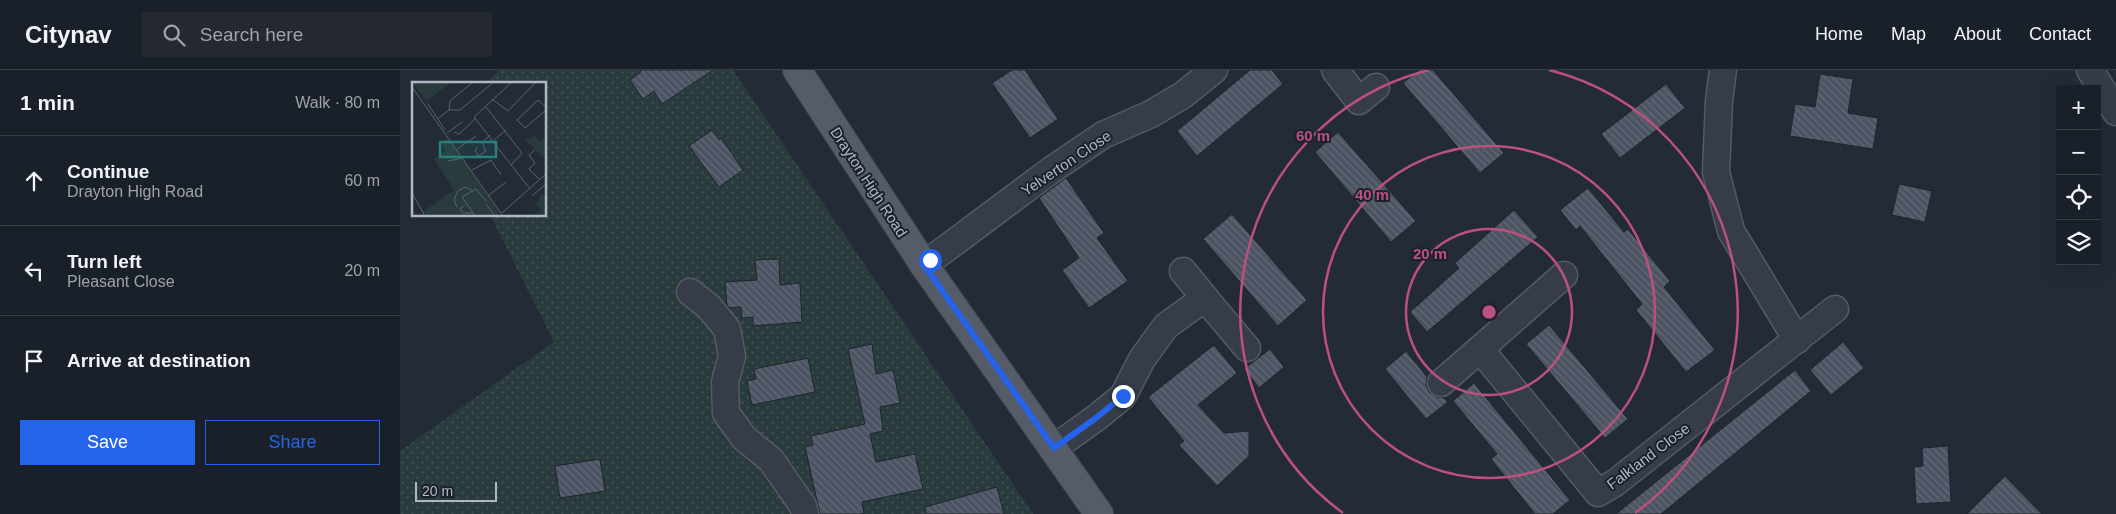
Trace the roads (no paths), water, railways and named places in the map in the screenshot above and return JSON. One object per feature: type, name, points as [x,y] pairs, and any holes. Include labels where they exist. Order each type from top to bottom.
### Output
[{"type":"main road","name":"Drayton High Road","points":[[797,70],[924,265],[1099,514]]},
{"type":"street","name":"Yelverton Close","points":[[924,265],[1050,171],[1104,135],[1152,114],[1183,95],[1214,70]]},
{"type":"street","points":[[1335,70],[1359,101]]},
{"type":"street","points":[[1723,70],[1719,101],[1716,172],[1731,231],[1796,340]]},
{"type":"street","points":[[2090,70],[2116,112]]},
{"type":"street","points":[[1183,271],[1247,348]]},
{"type":"street","points":[[1441,382],[1564,275]]},
{"type":"street","points":[[690,292],[708,307],[727,328],[732,356],[725,382],[726,414],[744,438],[770,460],[802,506],[804,514]]},
{"type":"street","points":[[1054,448],[1123,396],[1142,359],[1166,326],[1205,298]]},
{"type":"street","name":"Falkland Close","points":[[1480,349],[1598,493],[1615,483],[1835,309]]}]
